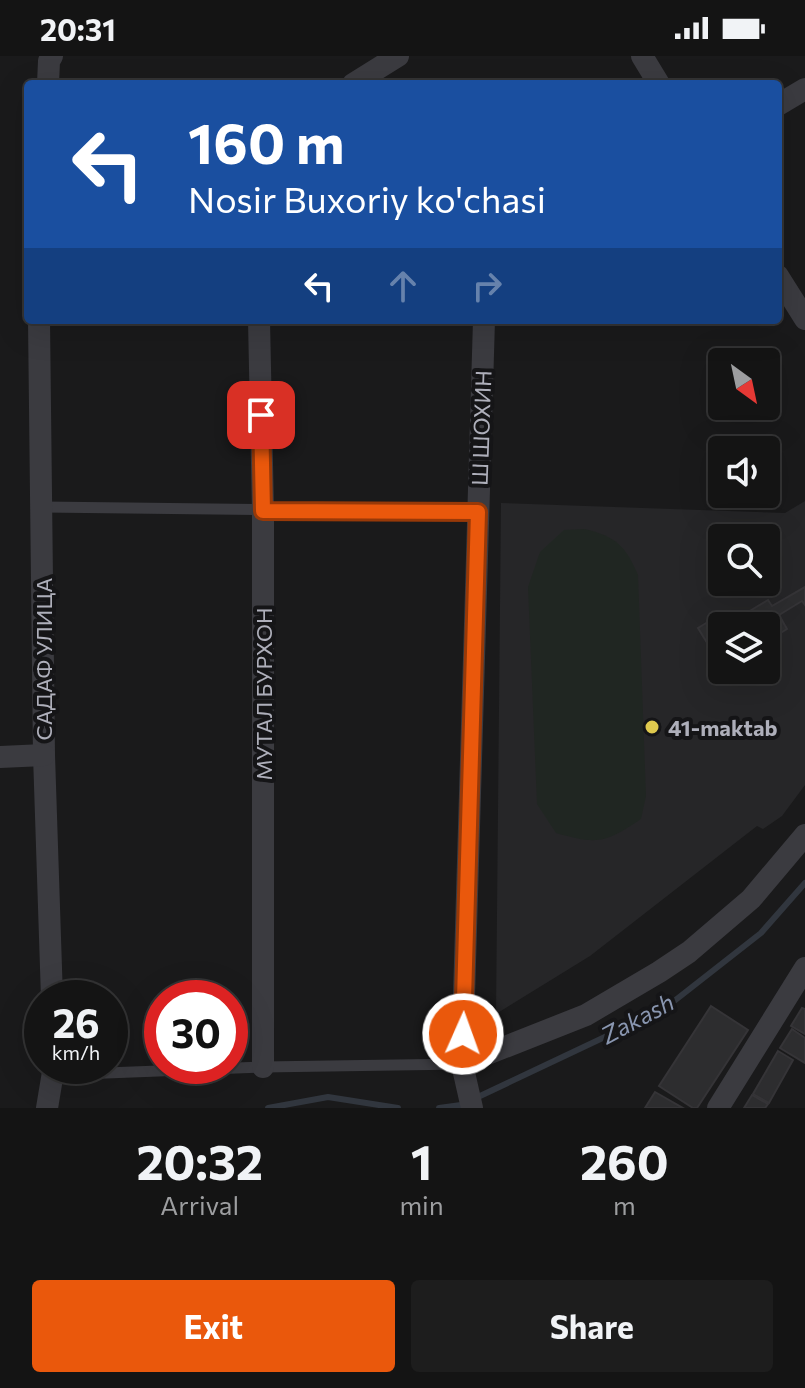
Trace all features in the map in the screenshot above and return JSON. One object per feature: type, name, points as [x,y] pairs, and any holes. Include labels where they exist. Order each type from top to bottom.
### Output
[{"type":"street","points":[[48,80],[52,56]]},
{"type":"street","points":[[359,80],[398,56]]},
{"type":"street","points":[[642,56],[657,80]]},
{"type":"street","points":[[782,103],[805,89]]},
{"type":"street","points":[[782,282],[805,319]]},
{"type":"street","name":"САДАФ УЛИЦА","points":[[39,324],[44,755],[51,980]]},
{"type":"street","name":"МУТАЛ БУРХОН","points":[[259,324],[263,511],[263,1067]]},
{"type":"street","name":"Ш ШОХИН","points":[[472,1108],[462,1064],[484,324]]},
{"type":"street","points":[[0,757],[44,755]]},
{"type":"street","points":[[462,1064],[586,1015],[689,952],[751,899],[805,835]]},
{"type":"street","points":[[718,1108],[805,968]]},
{"type":"street","points":[[47,1108],[51,1084]]},
{"type":"lane","points":[[43,507],[478,512]]},
{"type":"lane","points":[[128,1069],[462,1064]]},
{"type":"shaded area","name":"41-maktab","points":[[805,501],[805,785],[782,816],[763,829],[757,826],[590,956],[496,1014],[501,503],[785,513]]},
{"type":"shaded area","points":[[585,529],[605,535],[624,549],[638,575],[646,796],[641,819],[601,840],[556,833],[537,804],[528,587],[540,552],[564,530]]},
{"type":"building","points":[[805,587],[805,605],[802,601],[780,614],[748,612],[768,600],[772,606]]},
{"type":"building","points":[[780,617],[787,629],[780,633]]},
{"type":"building","points":[[708,622],[708,644],[698,628]]},
{"type":"building","points":[[711,1006],[748,1030],[697,1108],[693,1108],[659,1086]]},
{"type":"building","points":[[802,1008],[805,1009],[805,1034],[791,1026]]},
{"type":"building","points":[[792,1029],[805,1038],[805,1063],[780,1048]]},
{"type":"building","points":[[778,1051],[793,1060],[769,1103],[753,1094]]},
{"type":"building","points":[[655,1092],[683,1108],[645,1108]]},
{"type":"building","points":[[752,1095],[768,1104],[765,1108],[744,1108]]},
{"type":"waterway","name":"Zakash","points":[[439,1108],[461,1105],[664,1009],[761,933],[805,883]]},
{"type":"waterway","name":"Zakash","points":[[268,1108],[328,1097],[398,1108]]},
{"type":"place","name":"41-maktab","points":[[652,727]]},
{"type":"route","points":[[261,415],[263,511],[478,512],[463,1034]]}]
